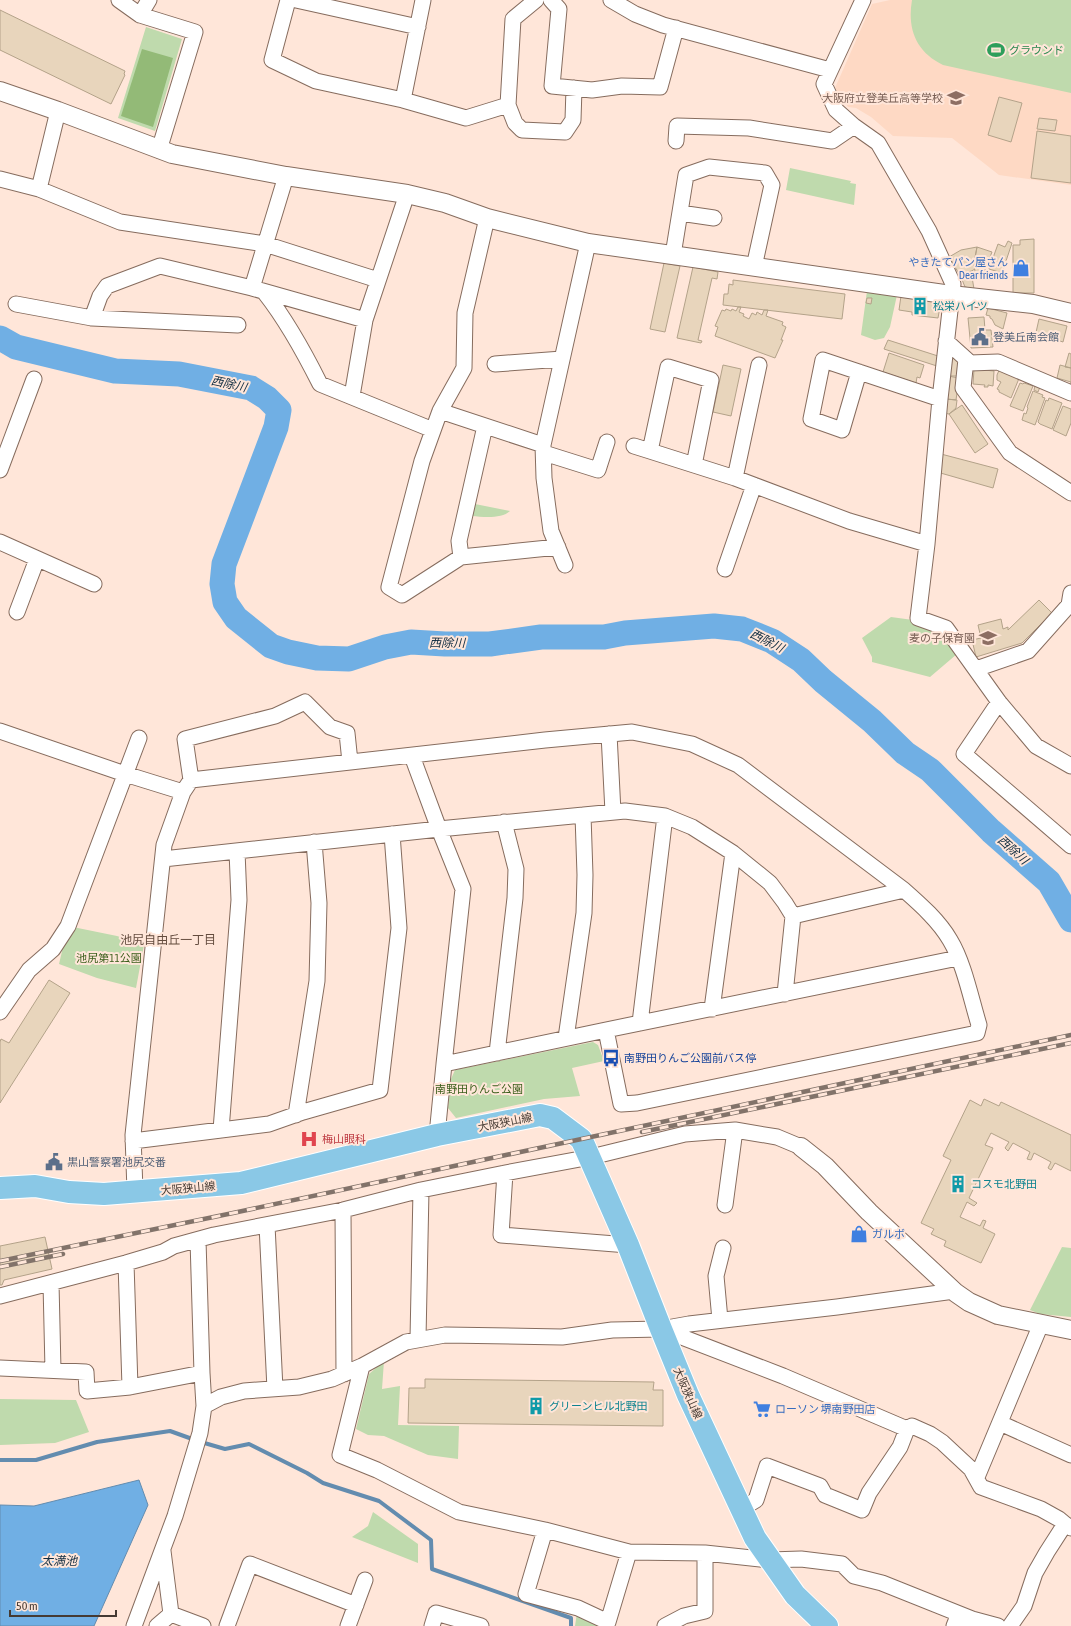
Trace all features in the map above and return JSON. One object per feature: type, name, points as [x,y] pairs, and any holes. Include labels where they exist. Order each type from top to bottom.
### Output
[{"type":"main road","name":"大阪狭山線","points":[[0,1188],[35,1186],[69,1192],[104,1194],[241,1183],[437,1135],[540,1115],[553,1118],[581,1139],[591,1157],[688,1395],[755,1538],[794,1595],[827,1626]]},
{"type":"street","points":[[119,0],[140,15],[195,32],[159,150]]},
{"type":"street","points":[[140,15],[149,0]]},
{"type":"street","points":[[288,0],[272,60],[316,81],[403,100],[466,118],[508,105]]},
{"type":"street","points":[[296,0],[418,27]]},
{"type":"street","points":[[403,100],[423,0]]},
{"type":"street","points":[[536,0],[513,19],[508,105],[515,123],[522,130],[565,132],[573,120],[574,88]]},
{"type":"street","points":[[551,0],[559,9],[552,86],[592,90],[622,86],[660,87],[676,28]]},
{"type":"street","points":[[611,0],[635,14],[663,25],[830,70]]},
{"type":"street","points":[[862,0],[824,84],[836,110],[854,126],[878,143],[922,218],[953,284],[940,399],[927,544],[918,618],[946,628],[999,702],[1036,746],[1071,766]]},
{"type":"street","points":[[0,91],[58,111],[159,150],[286,176],[407,194],[445,203],[487,218],[588,243],[951,295],[1033,304],[1071,313]]},
{"type":"street","points":[[39,189],[58,111]]},
{"type":"street","points":[[676,141],[678,126],[749,128],[832,141],[854,126]]},
{"type":"street","points":[[673,255],[686,175],[709,167],[765,173],[772,185],[754,267]]},
{"type":"street","points":[[258,290],[265,244],[286,176]]},
{"type":"street","points":[[0,179],[39,189],[120,222],[265,244],[378,280]]},
{"type":"street","points":[[352,396],[365,320],[407,194]]},
{"type":"street","points":[[680,213],[714,218]]},
{"type":"street","points":[[487,218],[465,313],[464,368],[440,411],[422,461],[390,587],[402,595],[462,557],[558,547]]},
{"type":"street","points":[[565,565],[551,531],[544,478],[543,449],[588,243]]},
{"type":"street","points":[[92,318],[100,296],[107,286],[160,266],[258,290],[365,320]]},
{"type":"street","points":[[258,290],[276,307],[305,352],[320,384],[433,430]]},
{"type":"street","points":[[16,304],[92,318],[238,325]]},
{"type":"street","points":[[946,341],[970,363],[998,362],[1071,393]]},
{"type":"street","points":[[495,364],[562,359]]},
{"type":"street","points":[[966,359],[963,388],[1010,453],[1071,493]]},
{"type":"street","points":[[859,372],[842,430],[811,419],[823,360],[859,372],[940,399]]},
{"type":"street","points":[[735,478],[759,365]]},
{"type":"street","points":[[650,451],[668,367],[711,380],[694,464]]},
{"type":"street","points":[[0,470],[34,379]]},
{"type":"street","points":[[440,411],[486,426],[598,470],[607,442]]},
{"type":"street","points":[[462,557],[459,541],[486,426]]},
{"type":"street","points":[[634,446],[735,478],[848,521],[927,544]]},
{"type":"street","points":[[725,569],[754,485]]},
{"type":"street","points":[[0,542],[94,584]]},
{"type":"street","points":[[17,612],[37,559]]},
{"type":"street","points":[[976,669],[1028,651],[1069,605],[1071,593]]},
{"type":"street","points":[[135,1191],[133,1141],[164,845],[187,786],[185,739],[275,716],[305,702],[330,727],[346,733],[350,762]]},
{"type":"street","points":[[999,702],[964,754],[1071,846]]},
{"type":"street","points":[[0,731],[125,774],[187,786],[350,762],[545,740],[632,732],[692,744],[738,765],[904,890],[929,913],[950,940],[958,958],[979,1025],[977,1033],[637,1103],[621,1104],[606,1030]]},
{"type":"street","points":[[609,734],[613,812]]},
{"type":"street","points":[[0,1012],[30,970],[53,949],[68,926],[139,738]]},
{"type":"street","points":[[412,756],[463,889],[437,1135]]},
{"type":"street","points":[[163,859],[504,822],[613,812],[625,811],[665,816],[692,827],[733,853],[770,883],[785,902],[792,916],[785,994]]},
{"type":"street","points":[[566,1038],[584,913],[585,875],[583,815]]},
{"type":"street","points":[[640,1023],[665,816]]},
{"type":"street","points":[[497,1053],[515,898],[516,869],[504,822]]},
{"type":"street","points":[[133,1141],[269,1124],[380,1090],[399,928],[392,834]]},
{"type":"street","points":[[296,1115],[317,982],[319,904],[314,842]]},
{"type":"street","points":[[221,1130],[239,900],[237,851]]},
{"type":"street","points":[[712,1009],[733,853]]},
{"type":"street","points":[[792,916],[904,890]]},
{"type":"street","points":[[444,1064],[958,958]]},
{"type":"street","points":[[726,1205],[735,1130]]},
{"type":"street","points":[[0,1296],[51,1284],[126,1263],[163,1252],[174,1246],[214,1235],[343,1210],[421,1190],[591,1157],[685,1134],[735,1130],[777,1137],[801,1147],[824,1166],[869,1212],[954,1291],[969,1302],[998,1315],[1071,1330]]},
{"type":"street","points":[[506,1173],[501,1236],[628,1245]]},
{"type":"street","points":[[418,1339],[421,1190]]},
{"type":"street","points":[[343,1210],[344,1374]]},
{"type":"street","points":[[267,1225],[275,1389]]},
{"type":"street","points":[[134,1626],[175,1516],[200,1433],[204,1406],[198,1240]]},
{"type":"street","points":[[720,1320],[716,1276],[723,1248]]},
{"type":"street","points":[[126,1263],[130,1387]]},
{"type":"street","points":[[51,1284],[53,1370]]},
{"type":"street","points":[[204,1406],[222,1397],[244,1391],[299,1387],[332,1379],[362,1366],[406,1342],[418,1339],[445,1335],[562,1337],[612,1330],[661,1329],[689,1324],[837,1307],[954,1291]]},
{"type":"street","points":[[976,1478],[1041,1324]]},
{"type":"street","points":[[661,1329],[783,1376],[907,1429]]},
{"type":"street","points":[[362,1366],[340,1455],[377,1470],[459,1512],[545,1530],[629,1552],[705,1553],[770,1560],[801,1559],[842,1564],[854,1576],[882,1583],[972,1619],[998,1626]]},
{"type":"street","points":[[0,1368],[86,1372],[87,1391],[130,1387],[202,1373]]},
{"type":"street","points":[[1000,1423],[1071,1455]]},
{"type":"street","points":[[741,1509],[756,1500],[767,1466],[820,1486],[825,1495],[862,1510],[868,1493],[900,1447],[907,1429],[912,1426],[930,1434],[942,1442],[971,1469],[981,1487],[1041,1509],[1068,1526],[1047,1552],[1035,1573],[1024,1606],[1010,1626]]},
{"type":"street","points":[[545,1530],[526,1594],[578,1608],[608,1622],[629,1552]]},
{"type":"street","points":[[163,1549],[171,1614]]},
{"type":"street","points":[[665,1626],[684,1616],[705,1611],[705,1553]]},
{"type":"street","points":[[227,1626],[250,1564],[356,1605]]},
{"type":"street","points":[[348,1626],[365,1580]]},
{"type":"street","points":[[432,1626],[436,1613],[481,1626]]},
{"type":"street","points":[[157,1626],[171,1614]]},
{"type":"street","points":[[171,1614],[203,1626]]},
{"type":"street","points":[[954,1626],[956,1621],[972,1619]]},
{"type":"shaded area","name":"大阪府立登美丘高等学校","points":[[890,0],[1071,0],[1071,185],[999,175],[952,138],[893,136],[871,117],[856,108],[848,107],[835,88],[872,4]]},
{"type":"green space","name":"グラウンド","points":[[912,0],[1071,0],[1071,93],[943,65],[934,60],[920,46],[912,30]]},
{"type":"green space","points":[[146,27],[182,39],[155,131],[118,118]]},
{"type":"green space","points":[[142,49],[173,58],[153,127],[121,116]]},
{"type":"green space","points":[[790,168],[851,181],[850,183],[856,184],[854,205],[786,190]]},
{"type":"green space","points":[[867,291],[897,295],[890,327],[884,338],[875,340],[861,335]]},
{"type":"green space","points":[[475,504],[510,511],[507,514],[497,516],[472,516]]},
{"type":"green space","points":[[891,617],[913,620],[943,631],[957,654],[930,677],[872,662],[872,657],[862,638]]},
{"type":"green space","name":"池尻第11公園","points":[[68,926],[117,936],[144,945],[136,988],[97,978],[59,964]]},
{"type":"green space","name":"南野田りんご公園","points":[[593,1042],[598,1045],[604,1061],[572,1068],[580,1096],[544,1099],[456,1118],[448,1108],[451,1079],[455,1070]]},
{"type":"green space","points":[[1062,1247],[1071,1248],[1071,1317],[1040,1314],[1030,1310]]},
{"type":"green space","points":[[384,1361],[382,1389],[400,1386],[398,1425],[459,1426],[458,1459],[428,1455],[384,1436],[368,1435],[356,1429],[369,1374]]},
{"type":"green space","points":[[0,1399],[76,1400],[89,1432],[55,1443],[0,1445]]},
{"type":"green space","points":[[373,1512],[418,1544],[418,1563],[352,1537],[368,1526]]},
{"type":"green space","points":[[577,1613],[597,1625],[597,1626],[575,1626]]},
{"type":"water","name":"太満池","points":[[139,1480],[148,1505],[94,1626],[0,1626],[0,1505],[34,1506]]},
{"type":"building","points":[[0,10],[125,71],[125,75],[111,104],[0,50]]},
{"type":"building","points":[[999,97],[1022,103],[1011,142],[988,135]]},
{"type":"building","points":[[1039,118],[1057,120],[1055,131],[1037,129]]},
{"type":"building","points":[[1037,131],[1071,136],[1071,183],[1031,178]]},
{"type":"building","points":[[1034,239],[1034,293],[1013,293],[1013,245],[1020,245],[1020,240]]},
{"type":"building","points":[[1008,241],[1012,243],[1002,273],[989,269],[998,244],[1005,247]]},
{"type":"building","points":[[977,247],[992,252],[983,275],[975,272],[974,263]]},
{"type":"building","points":[[977,247],[974,263],[975,269],[961,277],[949,257],[961,250]]},
{"type":"building","points":[[664,263],[680,266],[665,332],[650,329]]},
{"type":"building","points":[[693,267],[718,272],[717,279],[712,278],[698,340],[702,341],[701,343],[677,338]]},
{"type":"building","points":[[971,271],[974,289],[965,287],[961,277]]},
{"type":"building","points":[[733,280],[845,294],[842,319],[723,305],[724,294],[728,294],[729,284],[733,285]]},
{"type":"building","name":"松栄ハイツ","points":[[901,296],[941,301],[938,318],[912,315],[912,312],[899,310]]},
{"type":"building","points":[[867,298],[872,298],[871,304],[866,303]]},
{"type":"building","points":[[738,307],[741,307],[739,312],[744,314],[743,316],[749,319],[752,313],[756,315],[757,312],[762,315],[764,310],[768,310],[766,316],[783,322],[782,325],[786,327],[781,340],[783,340],[775,358],[715,336],[718,327],[715,326],[722,310],[725,311],[726,309],[731,311],[732,309],[736,311]]},
{"type":"building","points":[[988,308],[1007,313],[1003,329],[995,325],[990,316],[986,315]]},
{"type":"building","name":"登美丘南会館","points":[[984,317],[985,330],[991,330],[993,347],[971,348],[968,318]]},
{"type":"building","points":[[1039,319],[1067,326],[1063,342],[1060,341],[1059,343],[1035,337]]},
{"type":"building","points":[[888,340],[938,356],[940,367],[884,349]]},
{"type":"building","points":[[889,353],[924,365],[920,378],[917,377],[916,383],[883,372]]},
{"type":"building","points":[[1069,353],[1071,354],[1071,368],[1065,367]]},
{"type":"building","points":[[949,355],[953,355],[953,358],[958,358],[957,376],[949,376]]},
{"type":"building","points":[[723,365],[741,369],[731,416],[713,412]]},
{"type":"building","points":[[1060,365],[1071,368],[1071,382],[1057,378]]},
{"type":"building","points":[[1000,368],[1020,376],[1011,398],[999,392],[997,389],[1001,382],[997,380],[997,375]]},
{"type":"building","points":[[974,369],[994,371],[993,386],[988,385],[988,387],[984,387],[985,385],[973,384]]},
{"type":"building","points":[[948,376],[959,378],[956,400],[946,399]]},
{"type":"building","points":[[1020,383],[1033,386],[1023,411],[1010,406]]},
{"type":"building","points":[[1035,386],[1040,387],[1038,392],[1034,390]]},
{"type":"building","points":[[1033,391],[1043,395],[1042,397],[1045,398],[1035,425],[1022,420],[1024,413],[1026,414]]},
{"type":"building","points":[[1049,398],[1062,403],[1052,429],[1038,422],[1046,400],[1048,401]]},
{"type":"building","points":[[946,399],[957,400],[956,408],[949,414],[944,413]]},
{"type":"building","points":[[962,405],[988,444],[975,453],[949,414]]},
{"type":"building","points":[[1063,406],[1071,409],[1071,423],[1066,436],[1053,430]]},
{"type":"building","points":[[941,454],[998,469],[993,488],[937,472]]},
{"type":"building","points":[[1039,600],[1052,613],[1022,643],[976,657],[972,640],[981,638],[978,625],[1001,619],[1003,629],[1008,627],[1008,630]]},
{"type":"building","points":[[49,980],[70,993],[0,1103],[1,1039],[9,1043]]},
{"type":"building","name":"コスモ北野田","points":[[984,1099],[999,1106],[1001,1102],[1071,1135],[1071,1171],[1055,1163],[1051,1170],[1048,1168],[1051,1162],[1034,1153],[1031,1160],[1027,1159],[1030,1152],[1013,1143],[1008,1151],[1005,1148],[1009,1142],[991,1133],[985,1145],[993,1148],[969,1198],[977,1203],[974,1206],[967,1202],[960,1217],[980,1226],[983,1220],[986,1221],[983,1228],[995,1234],[981,1263],[944,1246],[946,1241],[931,1234],[934,1229],[921,1223],[951,1160],[943,1156],[970,1100],[981,1106]]},
{"type":"building","points":[[45,1237],[52,1269],[4,1280],[2,1285],[0,1285],[0,1246]]},
{"type":"building","name":"グリーンヒル北野田","points":[[425,1379],[654,1382],[653,1390],[663,1390],[663,1426],[408,1423],[409,1388],[425,1388]]},
{"type":"waterway","name":"西除川","points":[[0,338],[16,347],[115,371],[179,374],[251,388],[267,398],[279,410],[276,427],[224,564],[222,584],[225,602],[236,618],[271,646],[288,652],[317,658],[349,659],[385,647],[411,642],[490,644],[541,637],[604,637],[625,633],[714,626],[742,629],[772,641],[801,660],[823,681],[872,721],[905,753],[930,770],[991,831],[1049,882],[1071,920]]},
{"type":"waterway","points":[[0,1460],[36,1460],[97,1442],[170,1431],[195,1440]]},
{"type":"waterway","points":[[201,1442],[225,1449],[249,1444],[307,1473],[323,1483],[379,1501],[431,1540],[432,1569],[571,1618],[571,1626]]},
{"type":"railway","points":[[0,1261],[1071,1035]]},
{"type":"railway","points":[[642,1132],[1071,1043]]},
{"type":"railway","points":[[0,1267],[63,1254]]},
{"type":"place","name":"グラウンド","points":[[996,50]]},
{"type":"place","name":"大阪府立登美丘高等学校","points":[[956,98]]},
{"type":"place","name":"やきたてパン屋さん Dear friends","points":[[1021,268]]},
{"type":"place","name":"松栄ハイツ","points":[[920,306]]},
{"type":"place","name":"登美丘南会館","points":[[980,337]]},
{"type":"place","name":"麦の子保育園","points":[[988,638]]},
{"type":"place","name":"南野田りんご公園前バス停","points":[[611,1058]]},
{"type":"place","name":"梅山眼科","points":[[309,1139]]},
{"type":"place","name":"黒山警察署池尻交番","points":[[54,1162]]},
{"type":"place","name":"コスモ北野田","points":[[958,1184]]},
{"type":"place","name":"ガルボ","points":[[859,1234]]},
{"type":"place","name":"グリーンヒル北野田","points":[[536,1406]]},
{"type":"place","name":"ローソン 堺南野田店","points":[[762,1409]]},
{"type":"district","name":"池尻自由丘一丁目","points":[[168,940]]}]
